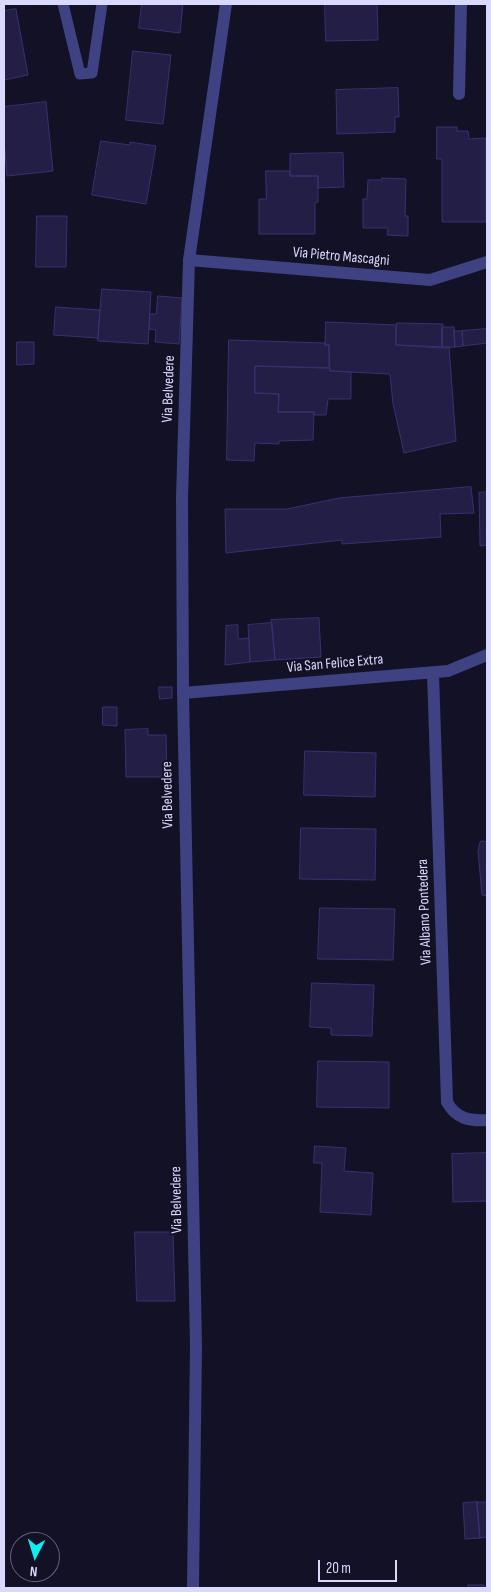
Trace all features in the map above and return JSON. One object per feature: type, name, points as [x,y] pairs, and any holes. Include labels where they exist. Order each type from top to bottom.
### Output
[{"type":"street","name":"Via Belvedere","points":[[193,1588],[196,1345],[183,693],[182,498],[189,260],[226,4]]},
{"type":"street","points":[[459,94],[461,4]]},
{"type":"street","name":"Via Pietro Mascagni","points":[[189,260],[430,280],[487,262]]},
{"type":"street","name":"Via San Felice Extra","points":[[183,693],[448,671],[487,655]]},
{"type":"street","name":"Via Albano Pontedera","points":[[432,672],[447,1102],[451,1109],[463,1118],[471,1121],[487,1120]]},
{"type":"lane","points":[[63,4],[80,74],[92,73],[102,4]]},
{"type":"building","points":[[142,4],[183,4],[180,33],[139,28]]},
{"type":"building","points":[[325,4],[377,4],[378,40],[326,41]]},
{"type":"building","points":[[16,9],[28,75],[4,80],[4,11]]},
{"type":"building","points":[[133,51],[171,55],[163,124],[126,120]]},
{"type":"building","points":[[398,88],[399,117],[395,117],[395,132],[337,134],[336,90]]},
{"type":"building","points":[[46,102],[53,171],[7,176],[4,107]]},
{"type":"building","points":[[437,127],[457,127],[457,131],[468,131],[469,139],[486,138],[486,222],[442,222],[442,159],[437,159]]},
{"type":"building","points":[[101,141],[130,145],[130,142],[156,146],[146,204],[92,195]]},
{"type":"building","points":[[343,153],[344,187],[318,188],[318,176],[290,176],[290,154]]},
{"type":"building","points":[[266,171],[290,171],[290,176],[318,176],[318,202],[315,203],[315,234],[259,234],[259,199],[266,199]]},
{"type":"building","points":[[382,178],[406,179],[405,216],[408,216],[408,236],[387,235],[388,228],[363,228],[363,199],[367,199],[368,180],[382,180]]},
{"type":"building","points":[[37,216],[67,216],[66,267],[36,267]]},
{"type":"building","points":[[102,289],[151,292],[148,344],[98,341]]},
{"type":"building","points":[[158,296],[182,298],[179,344],[155,342],[156,330],[149,329],[150,314],[156,314]]},
{"type":"building","points":[[56,307],[100,310],[98,338],[54,335]]},
{"type":"building","points":[[326,322],[396,325],[396,345],[449,347],[456,441],[404,453],[393,404],[390,374],[330,371],[329,345],[325,345]]},
{"type":"building","points":[[397,323],[443,324],[442,348],[396,345]]},
{"type":"building","points":[[442,327],[454,327],[455,347],[442,348]]},
{"type":"building","points":[[487,329],[487,343],[463,346],[462,331]]},
{"type":"building","points":[[454,331],[462,331],[463,346],[455,347]]},
{"type":"building","points":[[229,340],[325,343],[325,345],[329,345],[329,368],[255,366],[255,393],[279,394],[278,412],[314,412],[313,440],[279,441],[279,444],[255,443],[254,461],[227,460]]},
{"type":"building","points":[[17,342],[34,342],[34,364],[17,365]]},
{"type":"building","points":[[255,366],[329,368],[330,371],[351,372],[351,399],[328,399],[326,415],[314,415],[314,412],[278,412],[279,394],[255,393]]},
{"type":"building","points":[[471,487],[474,513],[440,514],[441,537],[342,544],[342,540],[226,553],[225,509],[287,509],[339,498]]},
{"type":"building","points":[[487,492],[487,545],[480,546],[479,493]]},
{"type":"building","points":[[319,618],[321,657],[275,660],[271,620]]},
{"type":"building","points":[[272,623],[275,660],[250,662],[248,625]]},
{"type":"building","points":[[238,625],[238,639],[249,638],[250,662],[225,665],[226,626]]},
{"type":"building","points":[[159,687],[172,687],[172,698],[160,699]]},
{"type":"building","points":[[103,707],[117,707],[117,726],[103,725]]},
{"type":"building","points":[[148,729],[148,735],[166,735],[167,777],[126,777],[125,730]]},
{"type":"building","points":[[305,751],[376,753],[375,797],[304,795]]},
{"type":"building","points":[[301,828],[376,829],[375,880],[300,879]]},
{"type":"building","points":[[480,842],[487,842],[487,896],[482,895],[478,851]]},
{"type":"building","points":[[320,908],[395,909],[393,960],[318,959]]},
{"type":"building","points":[[312,983],[374,985],[372,1036],[331,1035],[331,1028],[310,1027]]},
{"type":"building","points":[[318,1061],[389,1062],[389,1108],[317,1107]]},
{"type":"building","points":[[315,1146],[346,1148],[344,1171],[373,1173],[371,1215],[320,1212],[322,1163],[314,1163]]},
{"type":"building","points":[[487,1153],[487,1201],[453,1202],[452,1154]]},
{"type":"building","points":[[135,1232],[173,1232],[175,1301],[137,1301]]},
{"type":"building","points":[[477,1502],[480,1538],[465,1539],[463,1503]]},
{"type":"building","points":[[477,1502],[487,1502],[487,1537],[480,1538]]},
{"type":"building","points":[[468,1585],[484,1585],[484,1588],[469,1588]]}]
